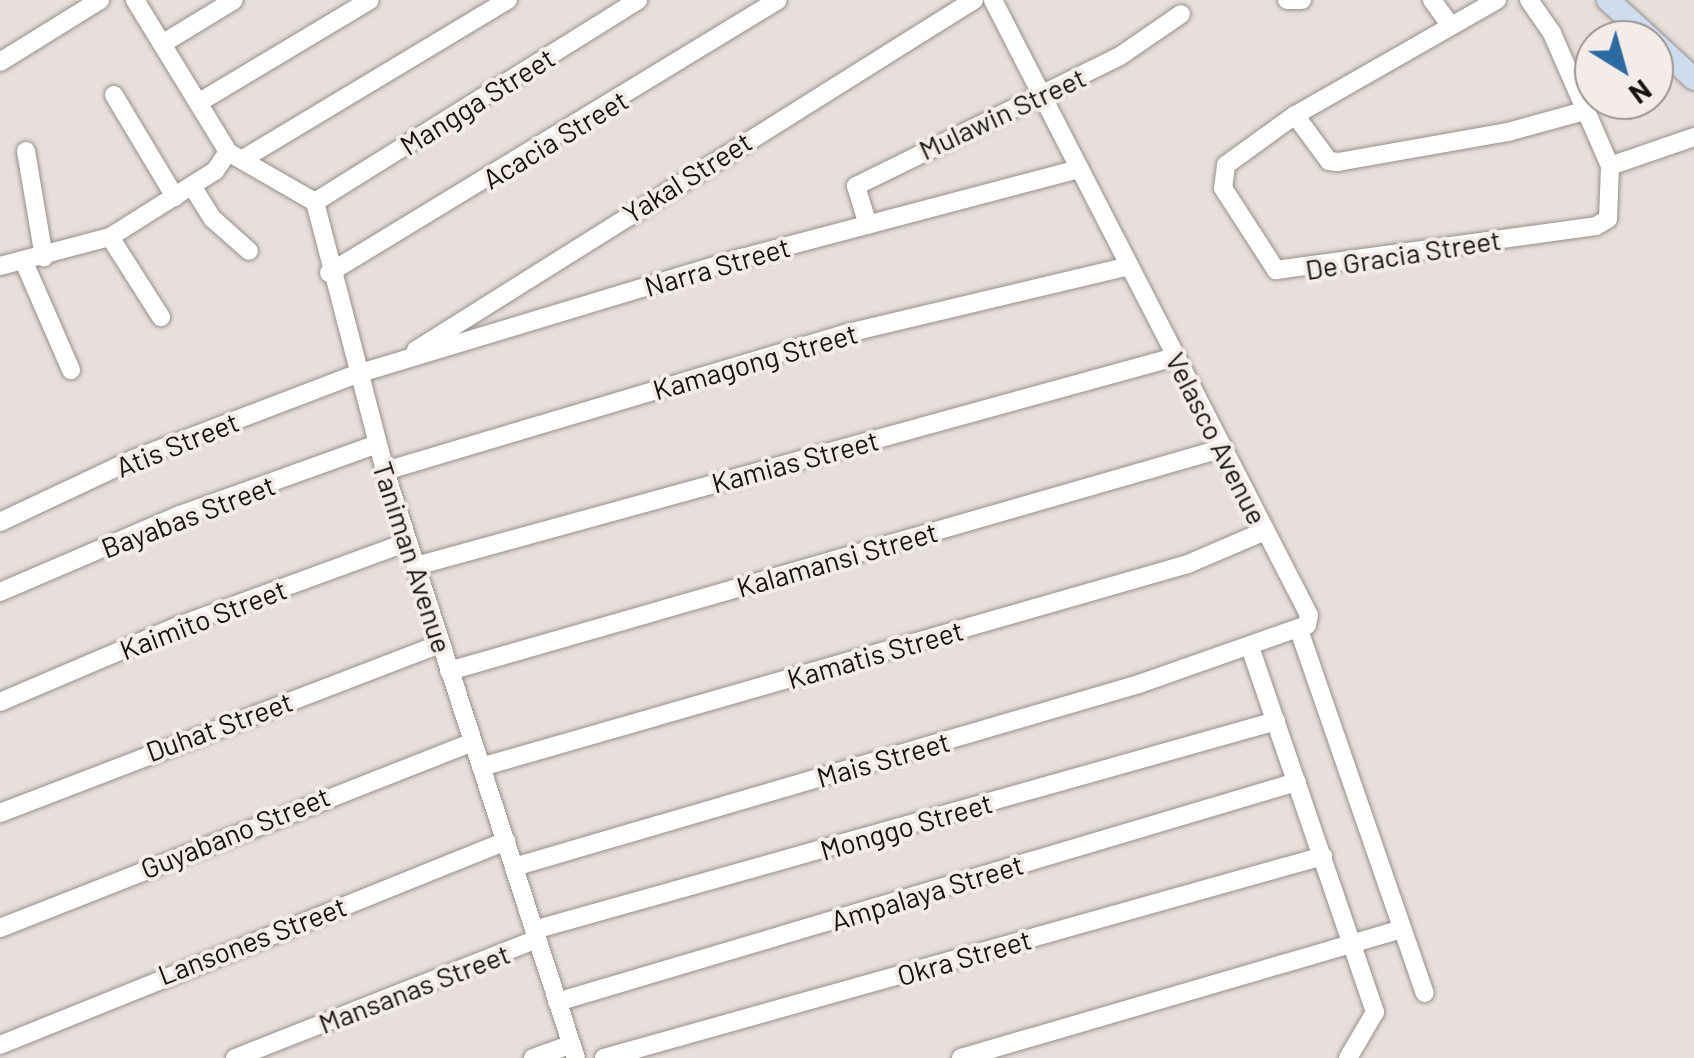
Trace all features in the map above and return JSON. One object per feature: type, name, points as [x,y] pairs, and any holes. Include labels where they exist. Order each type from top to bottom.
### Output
[{"type":"main road","points":[[1608,0],[1630,20]]},
{"type":"main road","points":[[1674,60],[1694,78]]},
{"type":"street","points":[[0,62],[100,0]]},
{"type":"street","points":[[135,0],[235,156],[315,202]]},
{"type":"street","points":[[162,44],[234,0]]},
{"type":"street","points":[[198,103],[370,0]]},
{"type":"street","points":[[0,266],[110,237],[235,156],[508,0]]},
{"type":"street","name":"Mangga Street","points":[[315,202],[638,0]]},
{"type":"street","name":"Acacia Street","points":[[329,274],[778,0]]},
{"type":"street","name":"Yakal Street","points":[[403,359],[470,310],[974,0]]},
{"type":"street","name":"Velasco Avenue","points":[[993,0],[1046,92],[1079,169],[1309,614],[1300,630]]},
{"type":"street","points":[[1287,0],[1302,0]]},
{"type":"street","points":[[1432,0],[1450,25]]},
{"type":"street","name":"De Gracia Street","points":[[1497,0],[1295,115],[1235,156],[1221,176],[1263,258],[1276,270],[1596,226],[1613,206],[1610,166],[1588,120]]},
{"type":"street","name":"De Gracia Street","points":[[1528,0],[1552,34],[1574,87]]},
{"type":"street","name":"Mulawin Street","points":[[868,224],[856,186],[1120,56],[1181,14]]},
{"type":"street","points":[[114,95],[175,197]]},
{"type":"street","points":[[1295,115],[1329,160],[1338,162],[1508,132],[1574,114]]},
{"type":"street","points":[[1610,166],[1694,138]]},
{"type":"street","points":[[26,151],[44,257]]},
{"type":"street","name":"Narra Street","points":[[358,374],[868,224],[1079,169]]},
{"type":"street","points":[[192,186],[213,219],[249,251]]},
{"type":"street","name":"Taniman Avenue","points":[[315,202],[329,274],[385,471],[574,1051]]},
{"type":"street","points":[[110,237],[161,317]]},
{"type":"street","points":[[24,262],[71,370]]},
{"type":"street","name":"Kamagong Street","points":[[385,471],[848,333],[1129,266]]},
{"type":"street","name":"Kamias Street","points":[[416,566],[1175,356]]},
{"type":"street","name":"Atis Street","points":[[0,522],[134,459],[358,374]]},
{"type":"street","name":"Bayabas Street","points":[[0,592],[180,516],[377,444]]},
{"type":"street","name":"Kalamansi Street","points":[[449,670],[1224,448]]},
{"type":"street","name":"Kamatis Street","points":[[481,767],[1188,564],[1264,531]]},
{"type":"street","name":"Kaimito Street","points":[[0,702],[178,626],[408,542]]},
{"type":"street","points":[[1348,1058],[1374,1021],[1352,943],[1250,648],[1300,630],[1424,992]]},
{"type":"street","name":"Duhat Street","points":[[0,813],[440,644]]},
{"type":"street","name":"Mais Street","points":[[514,867],[1250,648]]},
{"type":"street","name":"Monggo Street","points":[[536,935],[1276,721]]},
{"type":"street","name":"Guyabano Street","points":[[0,928],[473,742]]},
{"type":"street","name":"Ampalaya Street","points":[[557,1002],[1298,782]]},
{"type":"street","name":"Lansones Street","points":[[0,1045],[506,841]]},
{"type":"street","name":"Okra Street","points":[[604,1058],[1323,856]]},
{"type":"street","points":[[961,1058],[1402,928]]},
{"type":"street","name":"Mansanas Street","points":[[235,1058],[536,935]]},
{"type":"street","points":[[533,1058],[574,1051]]}]
